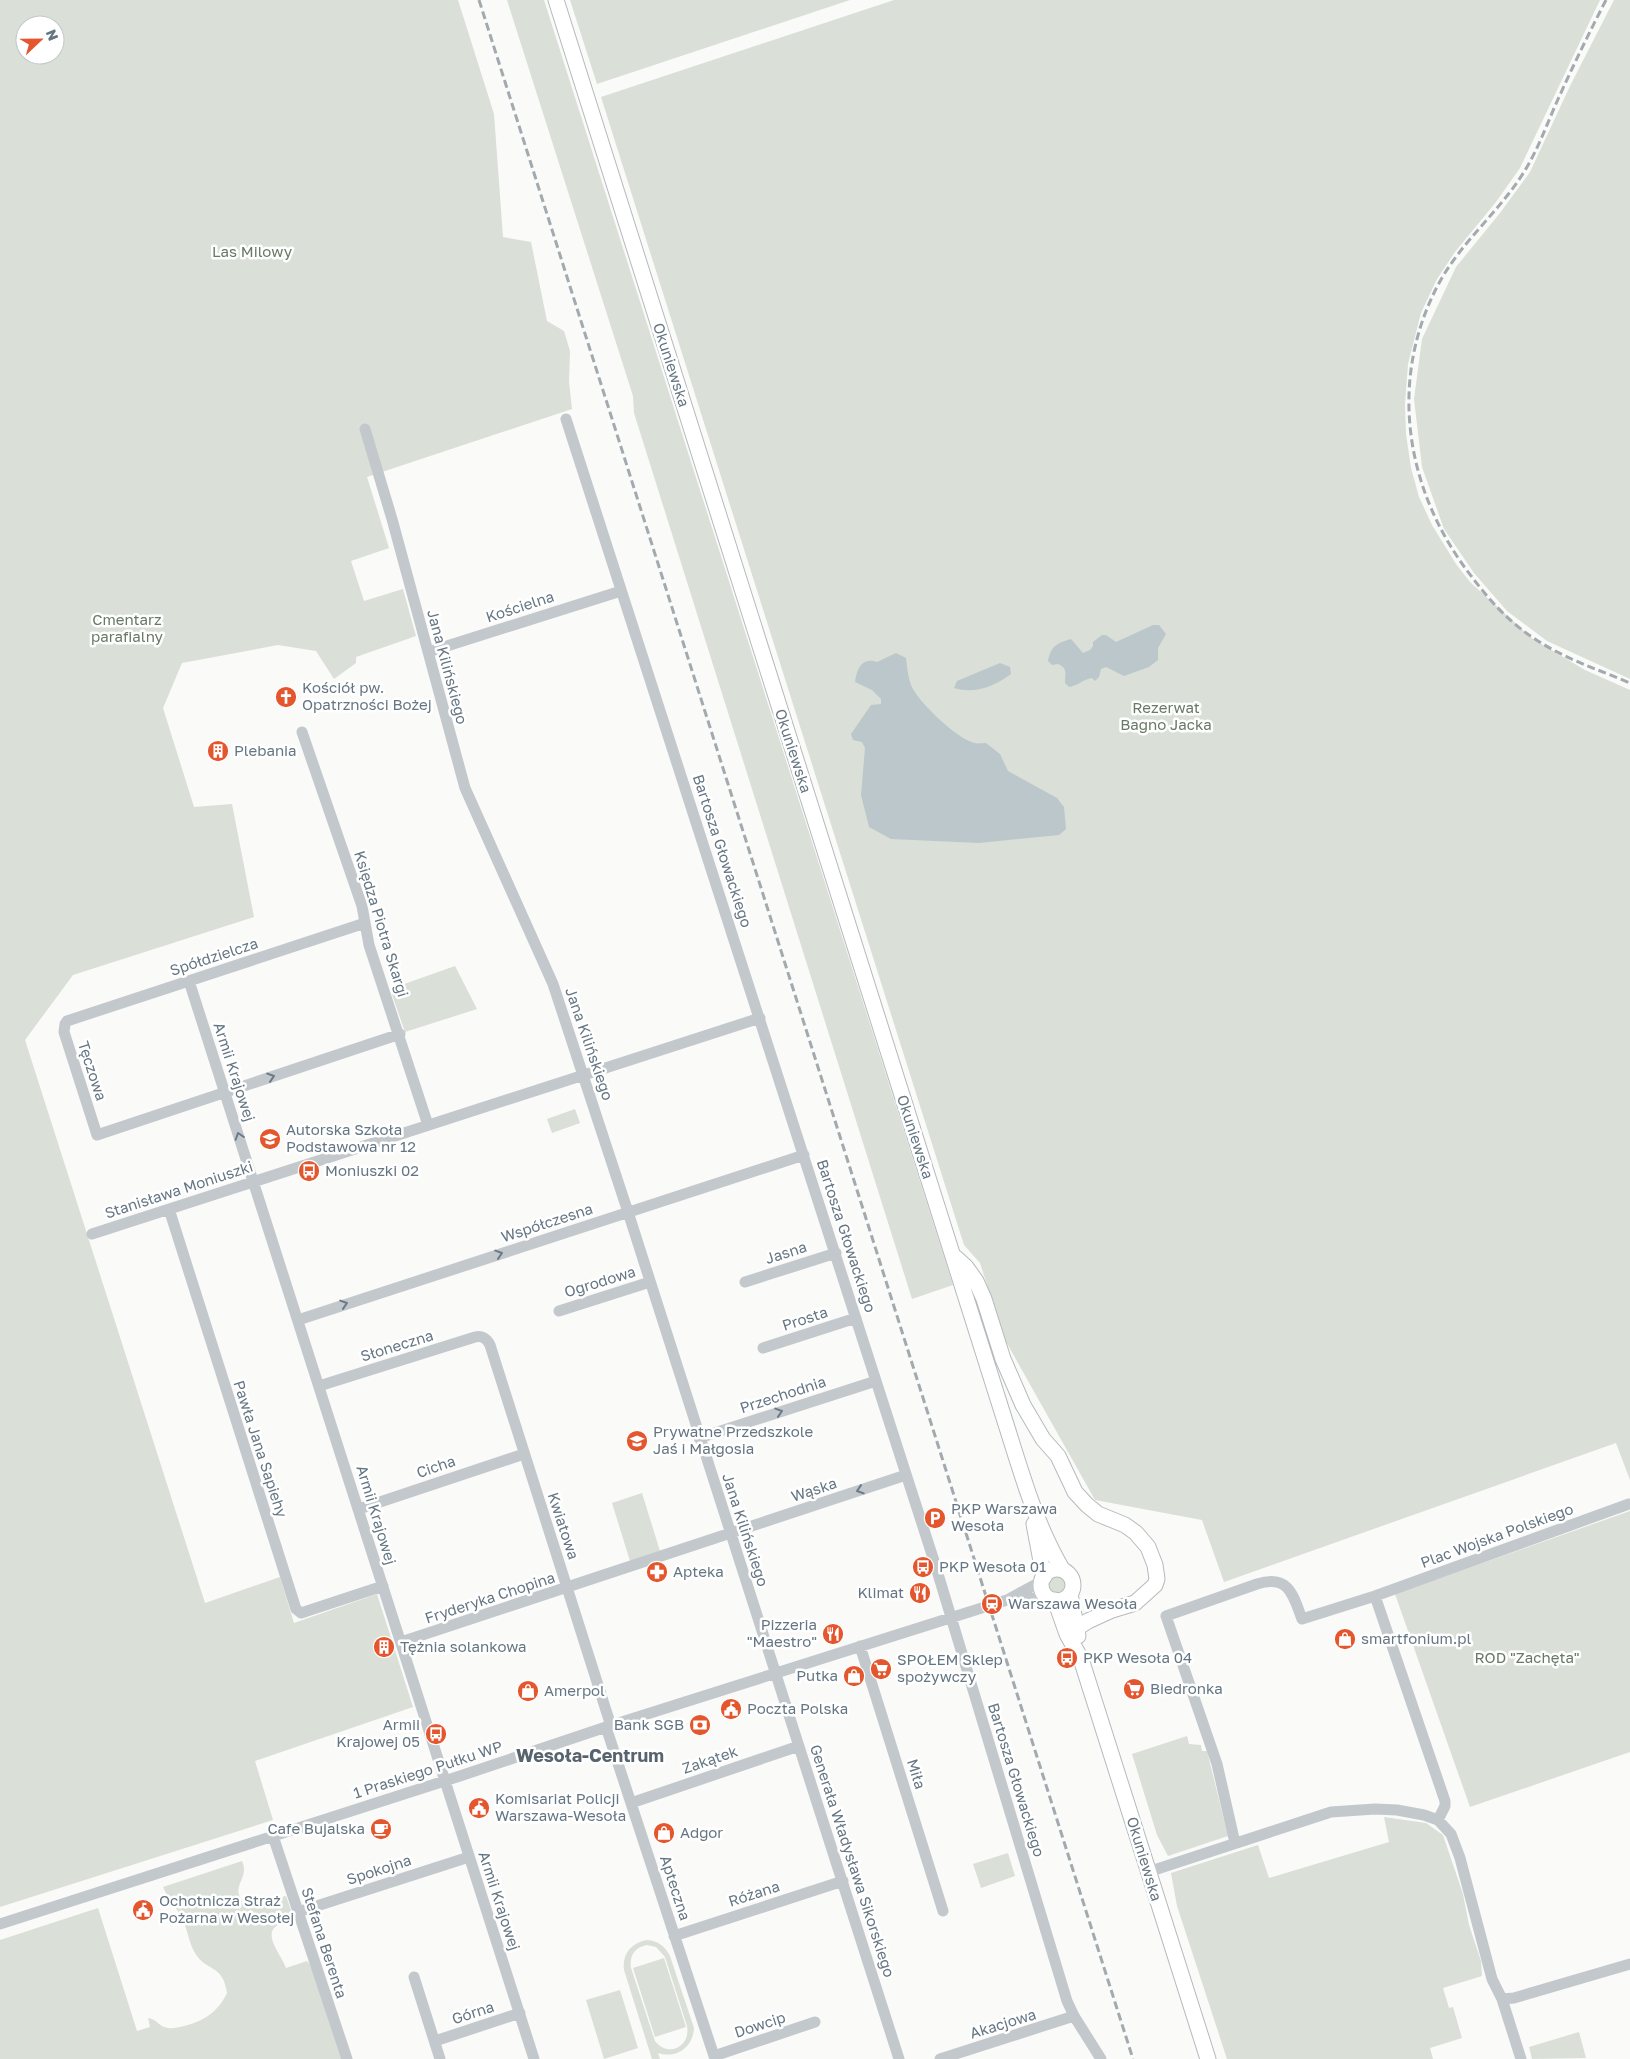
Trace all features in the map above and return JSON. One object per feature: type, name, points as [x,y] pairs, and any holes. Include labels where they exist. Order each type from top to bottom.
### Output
[{"type":"main road","name":"Okuniewska","points":[[556,0],[1031,1503],[1052,1553],[1062,1570]]},
{"type":"main road","points":[[952,1254],[966,1267],[976,1281],[984,1299],[1003,1359],[1022,1405],[1043,1439],[1058,1456],[1075,1492],[1098,1514],[1136,1532],[1146,1544],[1153,1557],[1157,1579],[1155,1585],[1145,1596],[1135,1603],[1112,1610],[1072,1631]]},
{"type":"main road","name":"Okuniewska","points":[[1031,1503],[1043,1579]]},
{"type":"main road","points":[[1062,1570],[1072,1577],[1073,1586],[1070,1594],[1064,1600],[1051,1598],[1042,1586],[1043,1579],[1050,1571],[1062,1570]]},
{"type":"main road","name":"Okuniewska","points":[[1070,1594],[1072,1631]]},
{"type":"main road","name":"Okuniewska","points":[[1051,1598],[1072,1631],[1208,2059]]},
{"type":"street","name":"Bartosza Głowackiego","points":[[566,419],[836,1253],[952,1618],[1036,1899],[1074,2016],[1100,2059]]},
{"type":"street","name":"Jana Kilińskiego","points":[[365,429],[392,519],[465,788],[552,984],[584,1075],[776,1673]]},
{"type":"street","name":"Kościelna","points":[[428,652],[621,590]]},
{"type":"street","name":"Księdza Piotra Skargi","points":[[302,732],[362,906],[369,945],[400,1034],[428,1125]]},
{"type":"street","name":"Spółdzielcza","points":[[71,1019],[365,923]]},
{"type":"street","name":"Armii Krajowej","points":[[189,981],[534,2059]]},
{"type":"street","name":"Stanisława Moniuszki","points":[[92,1234],[254,1180],[760,1018]]},
{"type":"street","name":"Tęczowa","points":[[71,1019],[65,1024],[64,1032],[97,1134],[225,1092]]},
{"type":"street","points":[[225,1092],[400,1034]]},
{"type":"street","name":"Współczesna","points":[[298,1320],[804,1155]]},
{"type":"street","name":"Pawła Jana Sapiehy","points":[[168,1208],[296,1609],[301,1613],[383,1586]]},
{"type":"street","name":"Jasna","points":[[746,1282],[836,1253]]},
{"type":"street","name":"Ogrodowa","points":[[559,1311],[650,1282]]},
{"type":"street","name":"Prosta","points":[[763,1348],[856,1318]]},
{"type":"street","name":"Słoneczna","points":[[320,1386],[475,1337],[483,1338]]},
{"type":"street","name":"Kwiatowa","points":[[483,1338],[490,1345],[609,1726]]},
{"type":"street","name":"Przechodnia","points":[[700,1438],[876,1381]]},
{"type":"street","name":"Cicha","points":[[359,1509],[524,1454]]},
{"type":"street","name":"Wąska","points":[[731,1533],[906,1476]]},
{"type":"street","name":"Plac Wojska Polskiego","points":[[1235,1844],[1217,1764],[1166,1616],[1267,1581],[1279,1582],[1289,1589],[1302,1619],[1375,1596],[1629,1504]]},
{"type":"street","name":"Fryderyka Chopina","points":[[401,1642],[567,1589],[731,1533]]},
{"type":"street","name":"1 Praskiego Pułku WP","points":[[0,1924],[445,1781],[609,1726],[1008,1600],[1043,1579]]},
{"type":"street","points":[[1375,1596],[1445,1802],[1438,1820]]},
{"type":"street","name":"1 Praskiego Pułku WP","points":[[1008,1600],[1051,1598]]},
{"type":"street","name":"Miła","points":[[860,1646],[943,1911]]},
{"type":"street","name":"Generała Władysława Sikorskiego","points":[[776,1673],[899,2059]]},
{"type":"street","name":"Apteczna","points":[[609,1726],[631,1803],[714,2057]]},
{"type":"street","name":"Zakątek","points":[[631,1803],[799,1746]]},
{"type":"street","points":[[1148,1872],[1341,1811],[1397,1810],[1424,1815],[1438,1820],[1448,1829],[1454,1840],[1492,1979],[1502,1999],[1521,2059]]},
{"type":"street","name":"Stefana Berenta","points":[[274,1836],[347,2059]]},
{"type":"street","name":"Spokojna","points":[[298,1912],[469,1857]]},
{"type":"street","name":"Różana","points":[[674,1936],[843,1881]]},
{"type":"street","points":[[1502,1999],[1514,1998],[1630,1964]]},
{"type":"street","points":[[414,1977],[440,2059]]},
{"type":"street","name":"Górna","points":[[435,2041],[520,2013]]},
{"type":"street","name":"Akacjowa","points":[[940,2059],[1074,2016]]},
{"type":"street","name":"Dowcip","points":[[714,2057],[815,2022]]},
{"type":"green space","name":"Las Milowy","points":[[0,0],[458,0],[494,114],[503,237],[531,242],[547,321],[564,331],[570,351],[569,382],[572,409],[367,477],[389,548],[351,561],[364,601],[403,589],[416,636],[356,657],[356,663],[334,679],[316,651],[278,645],[182,663],[163,708],[194,807],[232,804],[254,917],[73,975],[25,1040],[205,1603],[280,1577],[294,1623],[377,1594],[413,1707],[255,1761],[273,1820],[0,1907]]},
{"type":"green space","points":[[507,0],[544,0],[953,1285],[912,1299],[634,413],[633,396]]},
{"type":"green space","points":[[570,0],[850,0],[597,84]]},
{"type":"green space","name":"Rezerwat Bagno Jacka","points":[[894,0],[1600,0],[1520,168],[1496,202],[1455,252],[1437,279],[1421,313],[1408,364],[1405,404],[1406,434],[1411,468],[1419,497],[1432,525],[1456,564],[1470,582],[1533,639],[1585,670],[1630,690],[1630,1480],[1616,1443],[1224,1582],[1202,1520],[1095,1500],[1005,1340],[980,1263],[964,1245],[601,97]]},
{"type":"green space","points":[[1614,0],[1630,0],[1630,679],[1547,641],[1507,611],[1474,573],[1444,529],[1422,467],[1414,399],[1422,339],[1456,267],[1500,213],[1530,172],[1570,86]]},
{"type":"green space","points":[[455,966],[477,1009],[405,1032],[390,989]]},
{"type":"green space","points":[[575,1109],[580,1123],[552,1133],[547,1119]]},
{"type":"green space","points":[[642,1493],[660,1551],[630,1561],[612,1503]]},
{"type":"green space","name":"ROD \"Zachęta\"","points":[[1630,1511],[1630,1752],[1470,1807],[1395,1594]]},
{"type":"green space","points":[[1053,1576],[1061,1576],[1066,1581],[1064,1592],[1053,1594],[1048,1589],[1048,1581]]},
{"type":"green space","points":[[1187,1736],[1189,1744],[1201,1745],[1202,1751],[1207,1751],[1228,1836],[1168,1856],[1157,1835],[1132,1754]]},
{"type":"green space","points":[[1384,1817],[1426,1823],[1443,1835],[1463,1894],[1469,1925],[1481,1961],[1482,1976],[1443,1988],[1449,2008],[1453,2007],[1462,2038],[1430,2048],[1433,2059],[1227,2059],[1177,1906],[1171,1873],[1258,1845],[1269,1878],[1389,1842]]},
{"type":"green space","points":[[1008,1853],[1015,1876],[981,1888],[973,1864]]},
{"type":"green space","points":[[242,1861],[244,1874],[238,1889],[240,1897],[247,1907],[256,1908],[286,1896],[294,1919],[273,1929],[272,1940],[274,1946],[286,1968],[307,1961],[314,1969],[344,2059],[0,2059],[0,1940],[98,1908],[137,2031],[150,2027],[148,2018],[160,2025],[172,2028],[191,2024],[210,2015],[227,1993],[225,1984],[219,1973],[206,1965],[197,1956],[183,1920],[163,1887]]},
{"type":"green space","points":[[641,1941],[655,1942],[668,1952],[694,2028],[691,2041],[683,2050],[672,2054],[658,2053],[660,2059],[652,2059],[624,1970],[626,1954]],"holes":[[[647,1945],[656,1947],[665,1957],[687,2026],[686,2040],[677,2048],[672,2049],[666,2049],[655,2041],[631,1968],[632,1956],[636,1950]]]},
{"type":"green space","points":[[664,1958],[686,2027],[655,2037],[633,1968]]},
{"type":"green space","points":[[620,1990],[638,2048],[604,2059],[586,2000]]},
{"type":"green space","points":[[1579,2032],[1586,2058],[1532,2059],[1529,2047]]},
{"type":"shaded area","points":[[1153,625],[1159,625],[1166,634],[1158,648],[1158,660],[1149,667],[1124,676],[1106,667],[1101,669],[1099,677],[1095,681],[1092,678],[1069,687],[1065,683],[1063,667],[1058,664],[1052,665],[1048,661],[1053,649],[1066,640],[1071,639],[1083,653],[1090,650],[1093,642],[1102,635],[1106,635],[1116,642]]},
{"type":"shaded area","points":[[896,653],[906,658],[911,685],[929,710],[959,735],[976,743],[986,743],[1000,754],[1008,771],[1057,798],[1064,807],[1066,829],[1059,835],[979,843],[891,839],[869,827],[861,795],[865,748],[862,742],[853,740],[851,734],[871,705],[881,704],[881,699],[872,690],[855,682],[857,672],[864,662],[877,662]]},
{"type":"shaded area","points":[[1000,663],[1010,667],[1011,674],[997,683],[977,690],[954,688],[957,681]]},
{"type":"railway","points":[[479,0],[1133,2059]]},
{"type":"railway","points":[[1606,0],[1573,66],[1527,167],[1506,197],[1458,254],[1438,285],[1422,322],[1413,360],[1409,398],[1411,436],[1419,473],[1432,510],[1449,544],[1472,577],[1493,603],[1526,633],[1570,658],[1630,683]]},
{"type":"place","name":"Kościół pw. Opatrzności Bożej","points":[[286,697]]},
{"type":"place","name":"Plebania","points":[[218,751]]},
{"type":"place","name":"Autorska Szkoła Podstawowa nr 12","points":[[270,1139]]},
{"type":"place","name":"Moniuszki 02","points":[[309,1171]]},
{"type":"place","name":"Prywatne Przedszkole Jaś i Małgosia","points":[[637,1441]]},
{"type":"place","name":"PKP Warszawa Wesoła","points":[[935,1518]]},
{"type":"place","name":"PKP Wesoła 01","points":[[923,1567]]},
{"type":"place","name":"Apteka","points":[[657,1572]]},
{"type":"place","name":"Klimat","points":[[920,1593]]},
{"type":"place","name":"Warszawa Wesoła","points":[[992,1604]]},
{"type":"place","name":"Pizzeria \"Maestro\"","points":[[833,1634]]},
{"type":"place","name":"smartfonium.pl","points":[[1345,1639]]},
{"type":"place","name":"Tężnia solankowa","points":[[384,1647]]},
{"type":"place","name":"PKP Wesoła 04","points":[[1067,1658]]},
{"type":"place","name":"SPOŁEM Sklep spożywczy","points":[[881,1669]]},
{"type":"place","name":"Putka","points":[[854,1676]]},
{"type":"place","name":"Biedronka","points":[[1134,1689]]},
{"type":"place","name":"Amerpol","points":[[528,1691]]},
{"type":"place","name":"Poczta Polska","points":[[731,1709]]},
{"type":"place","name":"Bank SGB","points":[[700,1725]]},
{"type":"place","name":"Armii Krajowej 05","points":[[436,1734]]},
{"type":"place","name":"Komisariat Policji Warszawa-Wesoła","points":[[479,1808]]},
{"type":"place","name":"Cafe Bujalska","points":[[381,1829]]},
{"type":"place","name":"Adgor","points":[[664,1833]]},
{"type":"place","name":"Ochotnicza Straż Pożarna w Wesołej","points":[[143,1910]]},
{"type":"district","name":"Wesoła-Centrum","points":[[590,1756]]},
{"type":"park label","name":"Cmentarz parafialny","points":[[127,628]]}]
